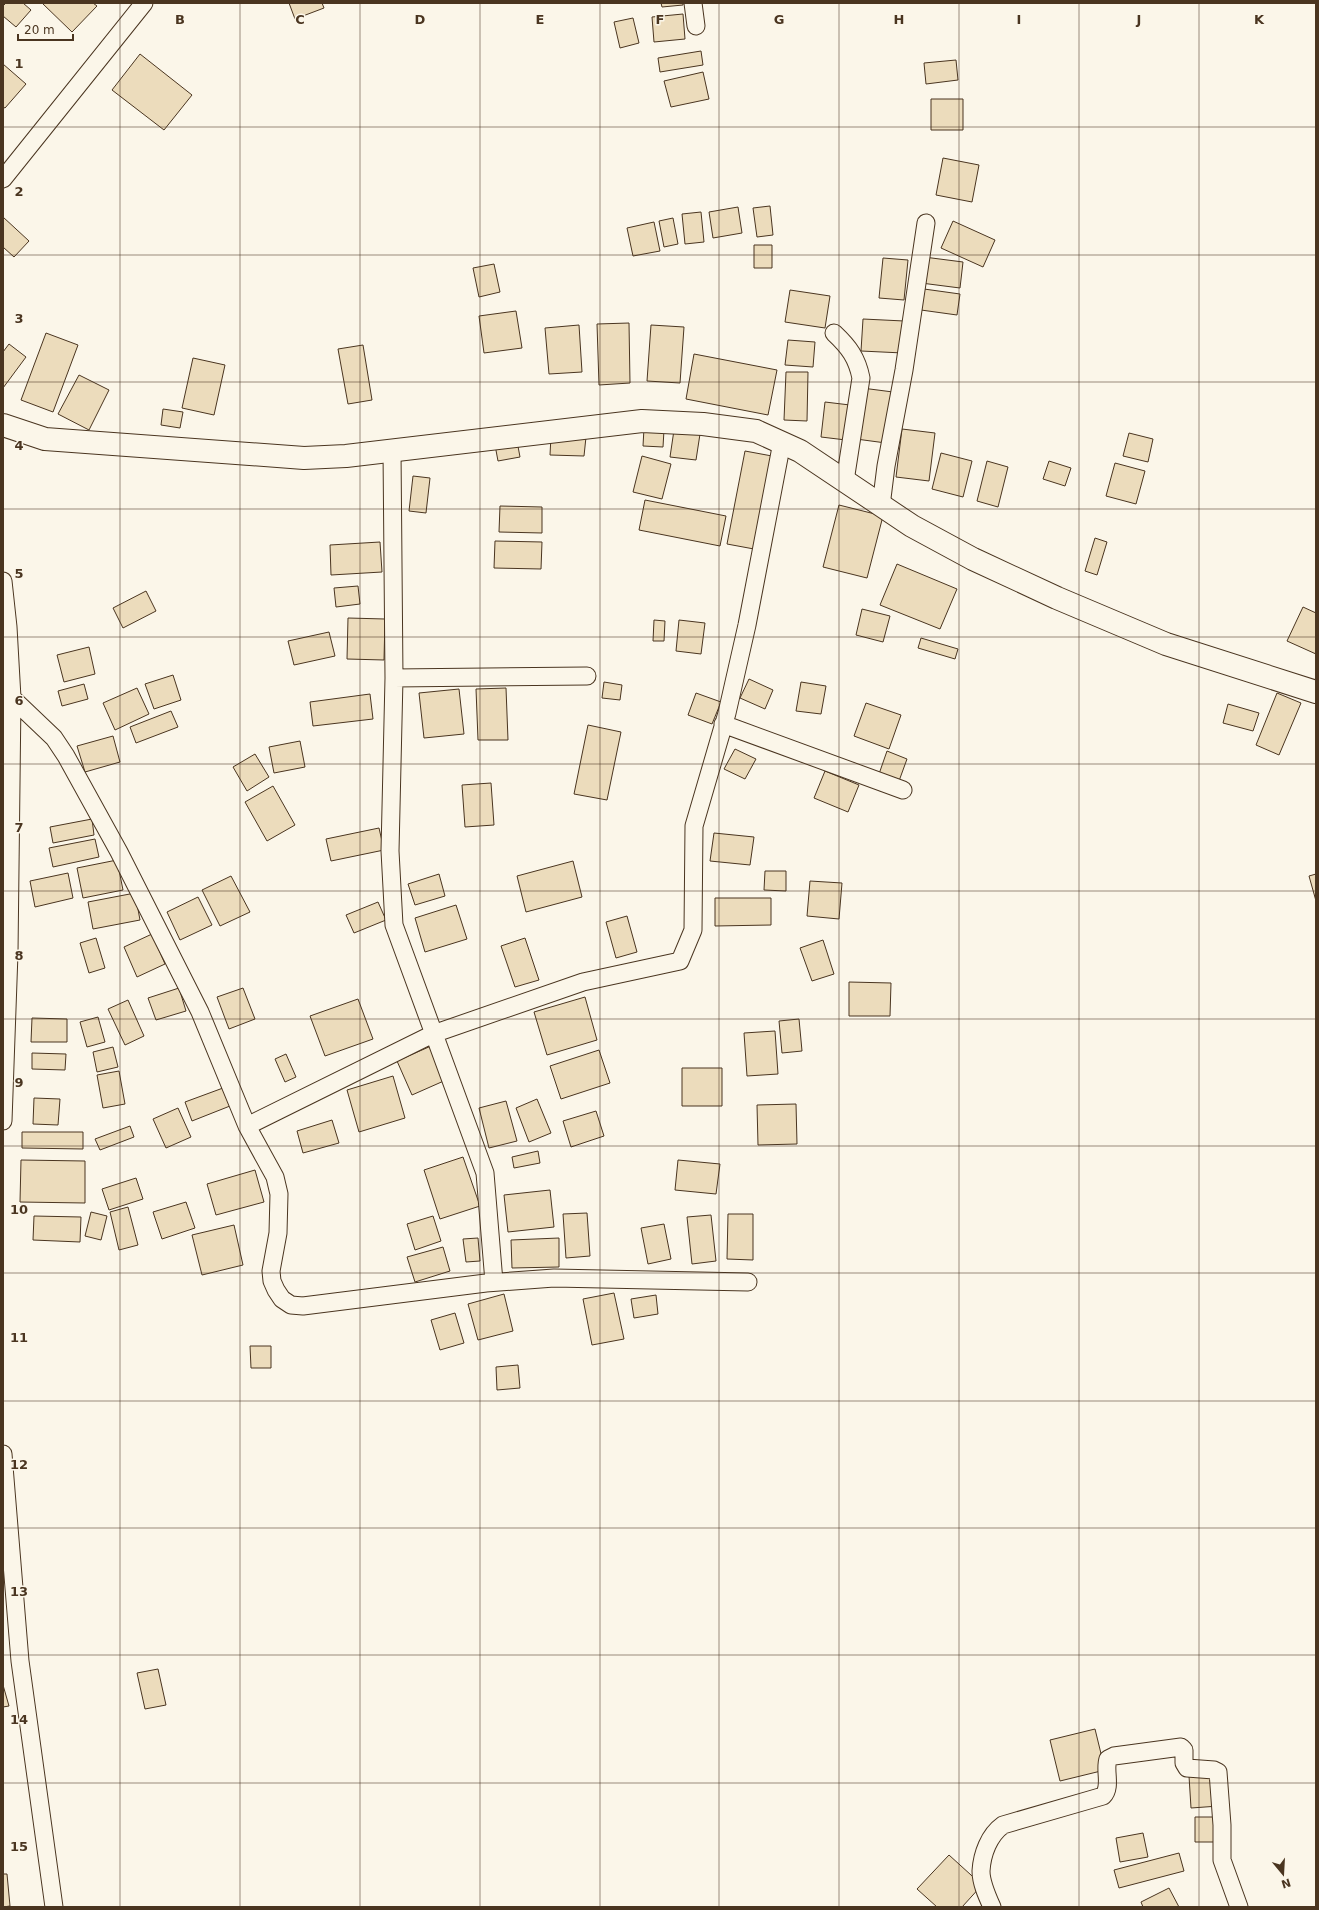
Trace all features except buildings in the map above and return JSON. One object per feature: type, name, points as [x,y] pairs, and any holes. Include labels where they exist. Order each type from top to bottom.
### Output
[{"type":"street","points":[[3,179],[144,3]]},
{"type":"street","points":[[693,3],[696,26]]},
{"type":"street","points":[[881,506],[886,466],[904,370],[926,223]]},
{"type":"street","points":[[834,333],[848,346],[853,354],[858,366],[860,378],[845,481]]},
{"type":"street","points":[[3,425],[45,439],[304,458],[346,456],[642,421],[703,424],[756,431],[800,451],[912,526],[966,555],[1057,598],[1166,644],[1316,692]]},
{"type":"street","points":[[247,1126],[433,1034],[584,982],[680,961],[693,930],[694,826],[724,724],[747,625],[782,442]]},
{"type":"street","points":[[392,450],[394,678],[390,851],[394,925],[433,1034],[486,1173],[494,1282]]},
{"type":"street","points":[[3,581],[8,627],[12,698],[9,952],[3,1121]]},
{"type":"street","points":[[394,678],[587,676]]},
{"type":"street","points":[[12,698],[54,738],[66,756],[119,852],[200,1012],[247,1126],[275,1177],[279,1194],[278,1233],[271,1271],[276,1290],[282,1299],[291,1305],[303,1306],[494,1282],[554,1278],[748,1282]]},
{"type":"street","points":[[724,724],[903,790]]},
{"type":"street","points":[[3,1454],[20,1661],[54,1907]]},
{"type":"street","points":[[992,1907],[986,1894],[981,1872],[987,1845],[993,1833],[1003,1825],[1103,1796],[1107,1790],[1106,1763],[1108,1759],[1114,1756],[1181,1747],[1184,1750],[1184,1763],[1187,1768],[1214,1770],[1218,1772],[1222,1825],[1222,1860],[1239,1907]]}]
